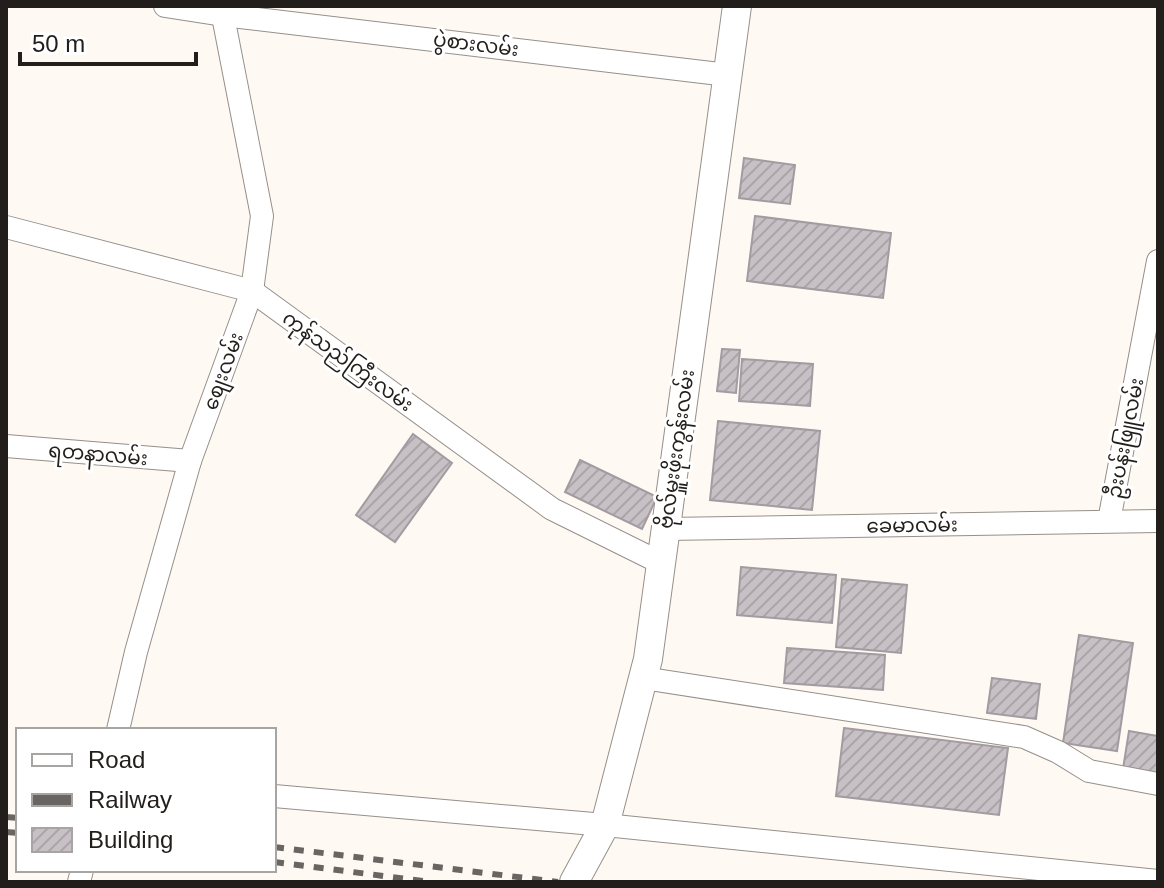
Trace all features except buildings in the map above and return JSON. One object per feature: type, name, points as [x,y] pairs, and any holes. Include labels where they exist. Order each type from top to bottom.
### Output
[{"type":"street","name":"ပွဲစားလမ်း","points":[[165,6],[728,75]]},
{"type":"street","name":"ဗိုလ်မှူးဖိုးကွန်းလမ်း","points":[[574,882],[605,825],[643,678],[737,6]]},
{"type":"street","name":"စျေးလမ်း","points":[[118,728],[136,652],[190,461],[252,291],[262,216],[222,11]]},
{"type":"street","name":"ကုန်သည်ကြီးလမ်း","points":[[6,227],[252,291],[552,509],[661,563]]},
{"type":"street","name":"ဦးပန်းဖြူလမ်း","points":[[1109,521],[1158,261]]},
{"type":"street","name":"ရတနာလမ်း","points":[[6,446],[190,461]]},
{"type":"street","name":"ခေမာလမ်း","points":[[666,529],[1158,521]]},
{"type":"street","points":[[643,678],[1024,737],[1058,752],[1089,771],[1158,784]]},
{"type":"street","points":[[276,796],[605,825],[1158,881]]},
{"type":"railway","points":[[6,817],[16,818]]},
{"type":"railway","points":[[6,832],[16,833]]},
{"type":"railway","points":[[276,847],[558,882]]},
{"type":"railway","points":[[276,862],[431,882]]}]
